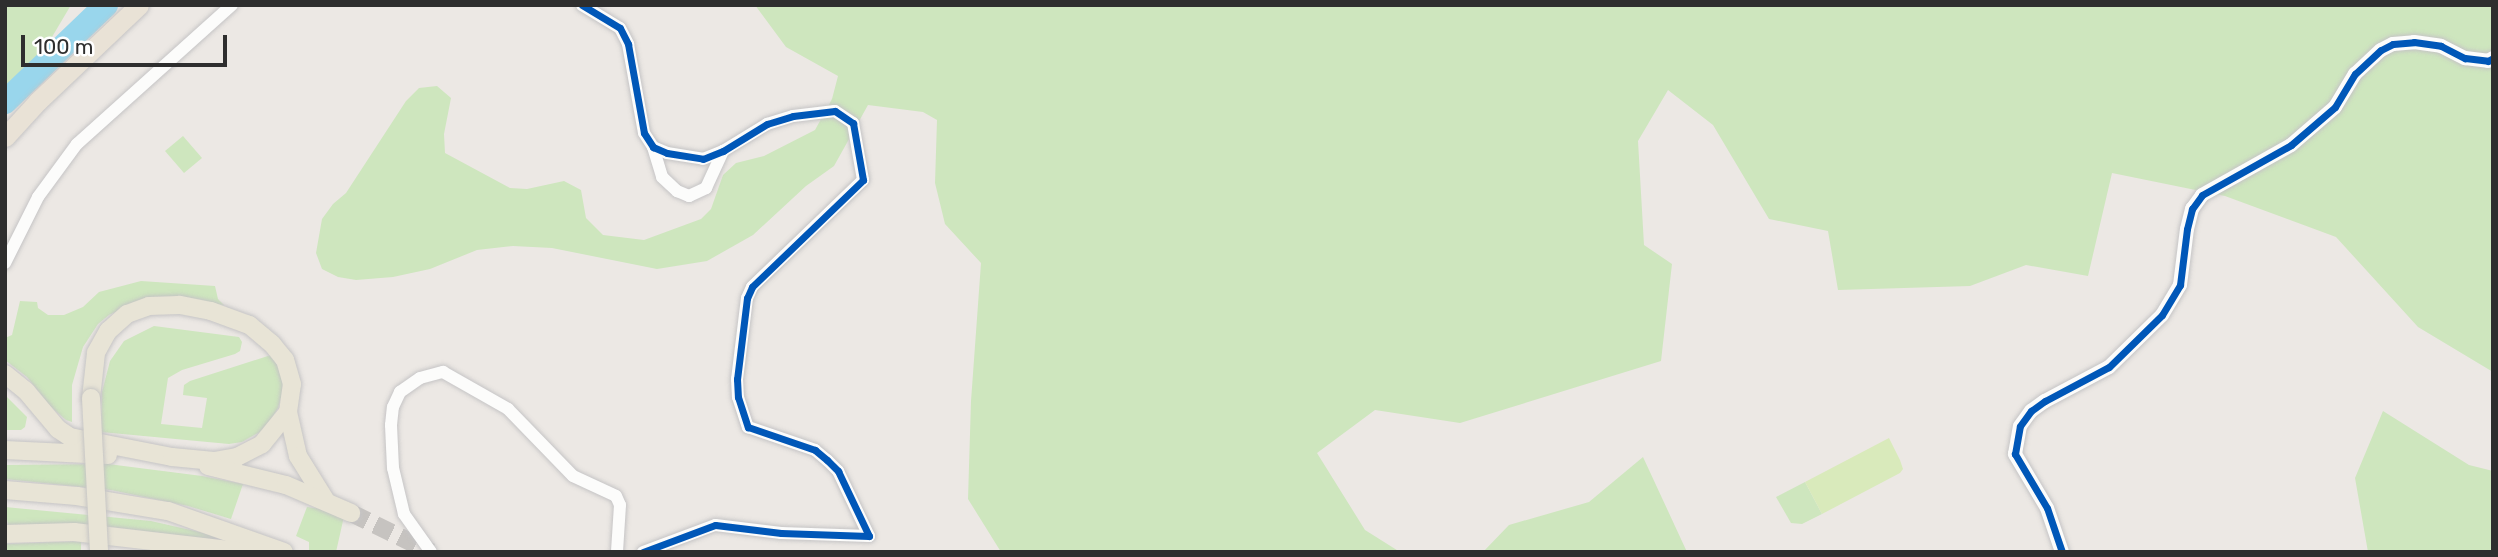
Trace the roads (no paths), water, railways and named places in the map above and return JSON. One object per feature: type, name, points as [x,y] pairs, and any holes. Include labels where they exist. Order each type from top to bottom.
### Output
[{"type":"highway","points":[[5,137],[38,101],[139,5]]},
{"type":"main road","points":[[99,552],[91,398],[96,352],[108,331],[127,314],[149,306],[179,305],[211,311],[249,325],[272,344],[285,360],[292,384],[288,412],[298,456],[327,502]]},
{"type":"main road","points":[[5,374],[26,391],[58,429],[70,437],[172,457],[274,482],[351,513]]},
{"type":"main road","points":[[5,450],[214,461],[237,457],[262,444],[288,412]]},
{"type":"main road","points":[[5,490],[77,496],[168,511],[284,552]]},
{"type":"main road","points":[[5,534],[74,532],[246,552]]},
{"type":"street","points":[[5,264],[45,186],[77,144],[232,5]]},
{"type":"street","points":[[582,5],[620,28],[628,44],[644,134],[653,147],[662,177],[677,191],[689,196],[706,188],[723,151]]},
{"type":"street","points":[[2062,552],[2047,508],[2015,454],[2020,426],[2031,411],[2045,401],[2109,367],[2162,315],[2180,285],[2186,229],[2192,209],[2202,195],[2291,145],[2335,107],[2355,74],[2381,50],[2393,44],[2414,42],[2441,46],[2465,58],[2488,61],[2493,58]]},
{"type":"street","points":[[643,552],[715,524],[781,533],[869,536],[838,471],[827,460],[815,450],[748,427],[738,397],[737,379],[747,298],[752,287],[863,180],[853,123],[835,111],[793,116],[767,124],[723,151],[704,159],[667,153],[653,147]]},
{"type":"street","points":[[431,552],[404,514],[393,468],[391,425],[393,407],[400,392],[420,378],[443,372],[508,409],[573,476],[616,496],[620,505],[617,552]]},
{"type":"waterway","points":[[5,102],[106,5]]},
{"type":"tunnel","points":[[351,513],[431,552]]}]
